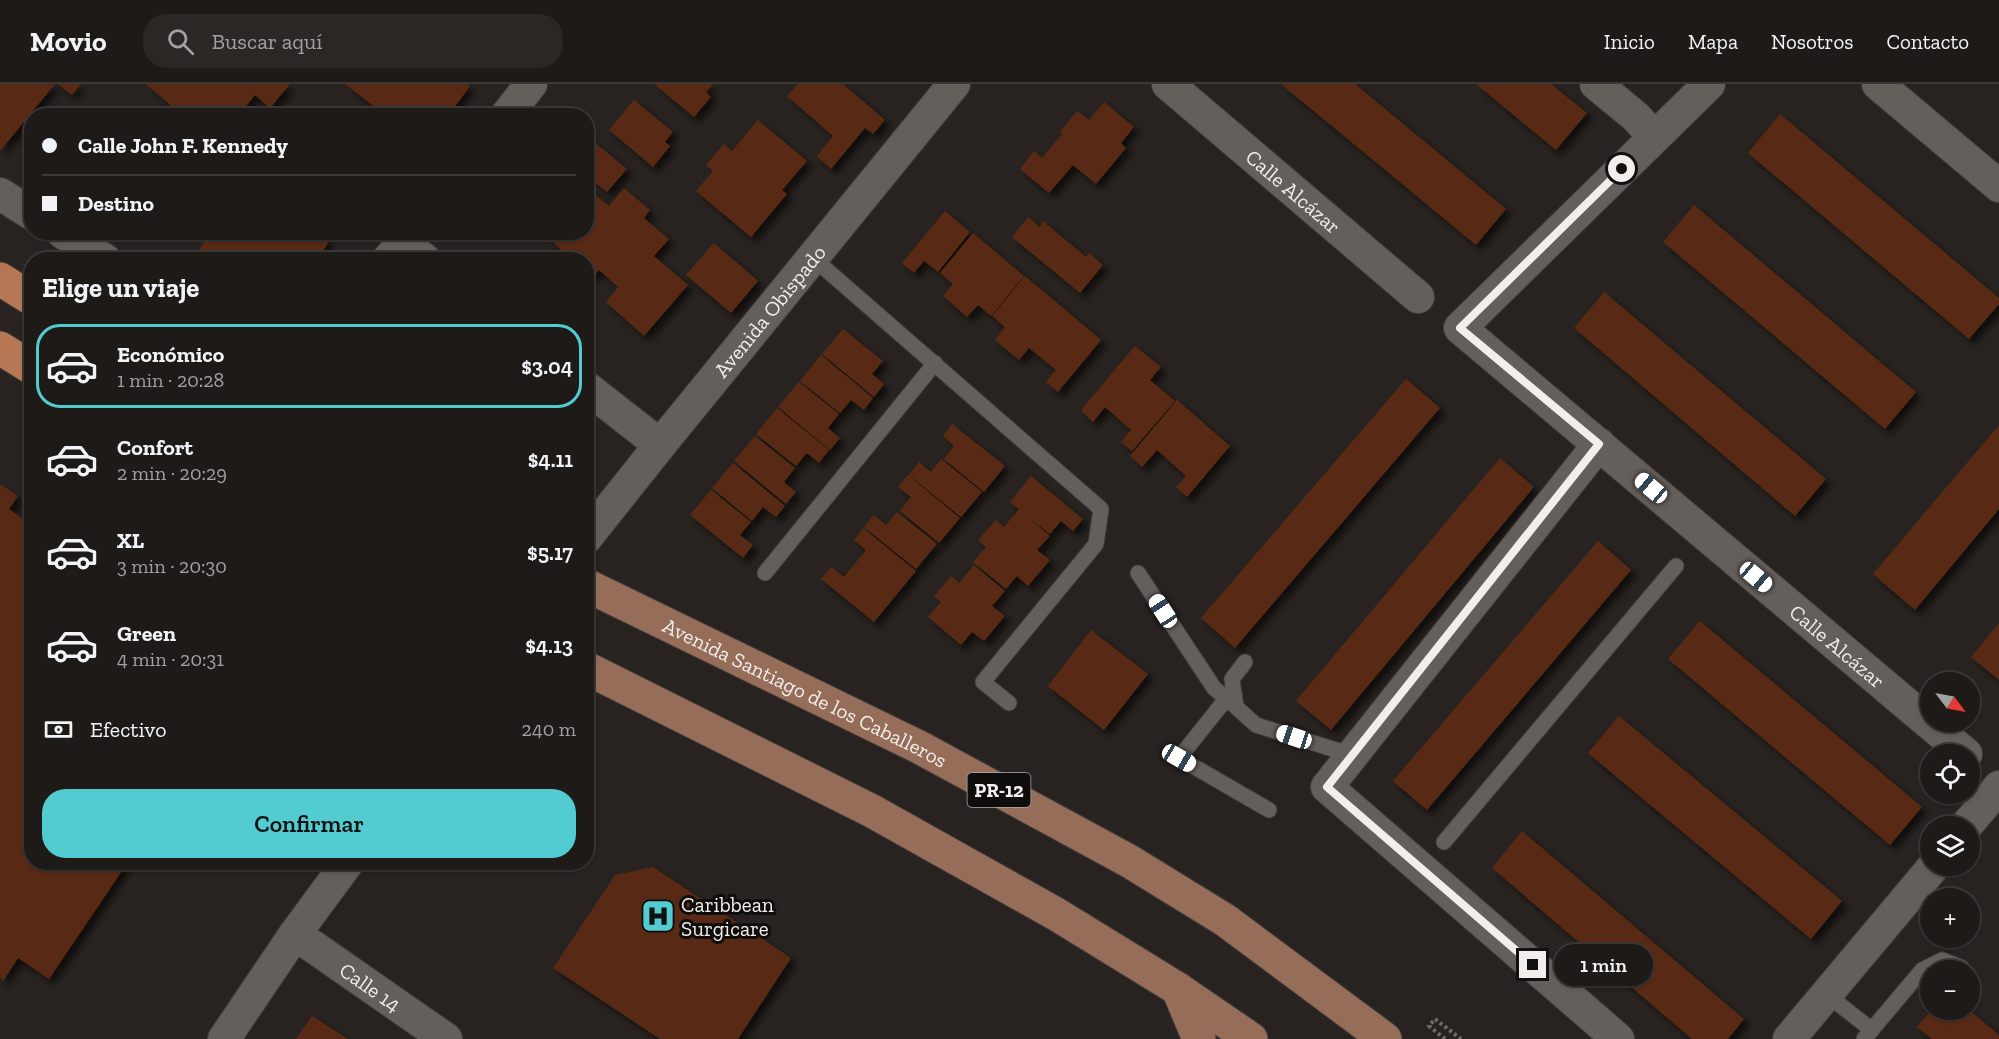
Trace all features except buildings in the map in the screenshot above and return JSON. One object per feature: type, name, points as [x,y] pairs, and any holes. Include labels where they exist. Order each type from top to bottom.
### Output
[{"type":"highway","points":[[0,279],[24,294]]},
{"type":"highway","points":[[0,348],[24,363]]},
{"type":"main road","name":"Avenida Santiago de los Caballeros","points":[[594,589],[919,747],[1129,861],[1225,920],[1385,1039]]},
{"type":"main road","points":[[594,672],[872,811],[1056,914],[1178,989],[1251,1039]]},
{"type":"main road","points":[[1178,989],[1199,1039]]},
{"type":"street","points":[[512,108],[531,84]]},
{"type":"street","name":"Avenida Obispado","points":[[594,528],[954,84]]},
{"type":"street","name":"Calle Alcázar","points":[[1168,84],[1418,297]]},
{"type":"street","points":[[1596,84],[1636,117],[1654,137],[1709,84]]},
{"type":"street","points":[[1878,84],[1999,186]]},
{"type":"street","name":"Calle Alcázar","points":[[1654,137],[1460,328],[1954,744]]},
{"type":"street","points":[[0,194],[24,209]]},
{"type":"street","points":[[74,240],[93,252]]},
{"type":"street","points":[[594,393],[660,445]]},
{"type":"street","points":[[1599,444],[1327,787],[1618,1039]]},
{"type":"street","points":[[1980,766],[1999,782]]},
{"type":"street","points":[[1974,816],[1999,787]]},
{"type":"street","points":[[224,1039],[295,934],[342,870]]},
{"type":"street","points":[[1789,1039],[1926,876]]},
{"type":"street","name":"Calle 14","points":[[295,934],[446,1039]]},
{"type":"lane","points":[[813,258],[1101,509],[1096,544],[983,682],[1009,703]]},
{"type":"lane","points":[[765,573],[935,363]]},
{"type":"lane","points":[[1444,842],[1676,566]]},
{"type":"lane","points":[[1138,573],[1214,688],[1256,725],[1352,755]]},
{"type":"lane","points":[[1245,662],[1232,679],[1231,703],[1179,758],[1269,810]]},
{"type":"lane","points":[[1826,994],[1868,1034],[1920,972]]},
{"type":"path","points":[[1445,1039],[1429,1026],[1436,1018],[1461,1039]]},
{"type":"place","name":"Caribbean Surgicare","points":[[658,916]]},
{"type":"route","points":[[1533,965],[1327,787],[1599,444],[1460,328],[1622,169]]}]
